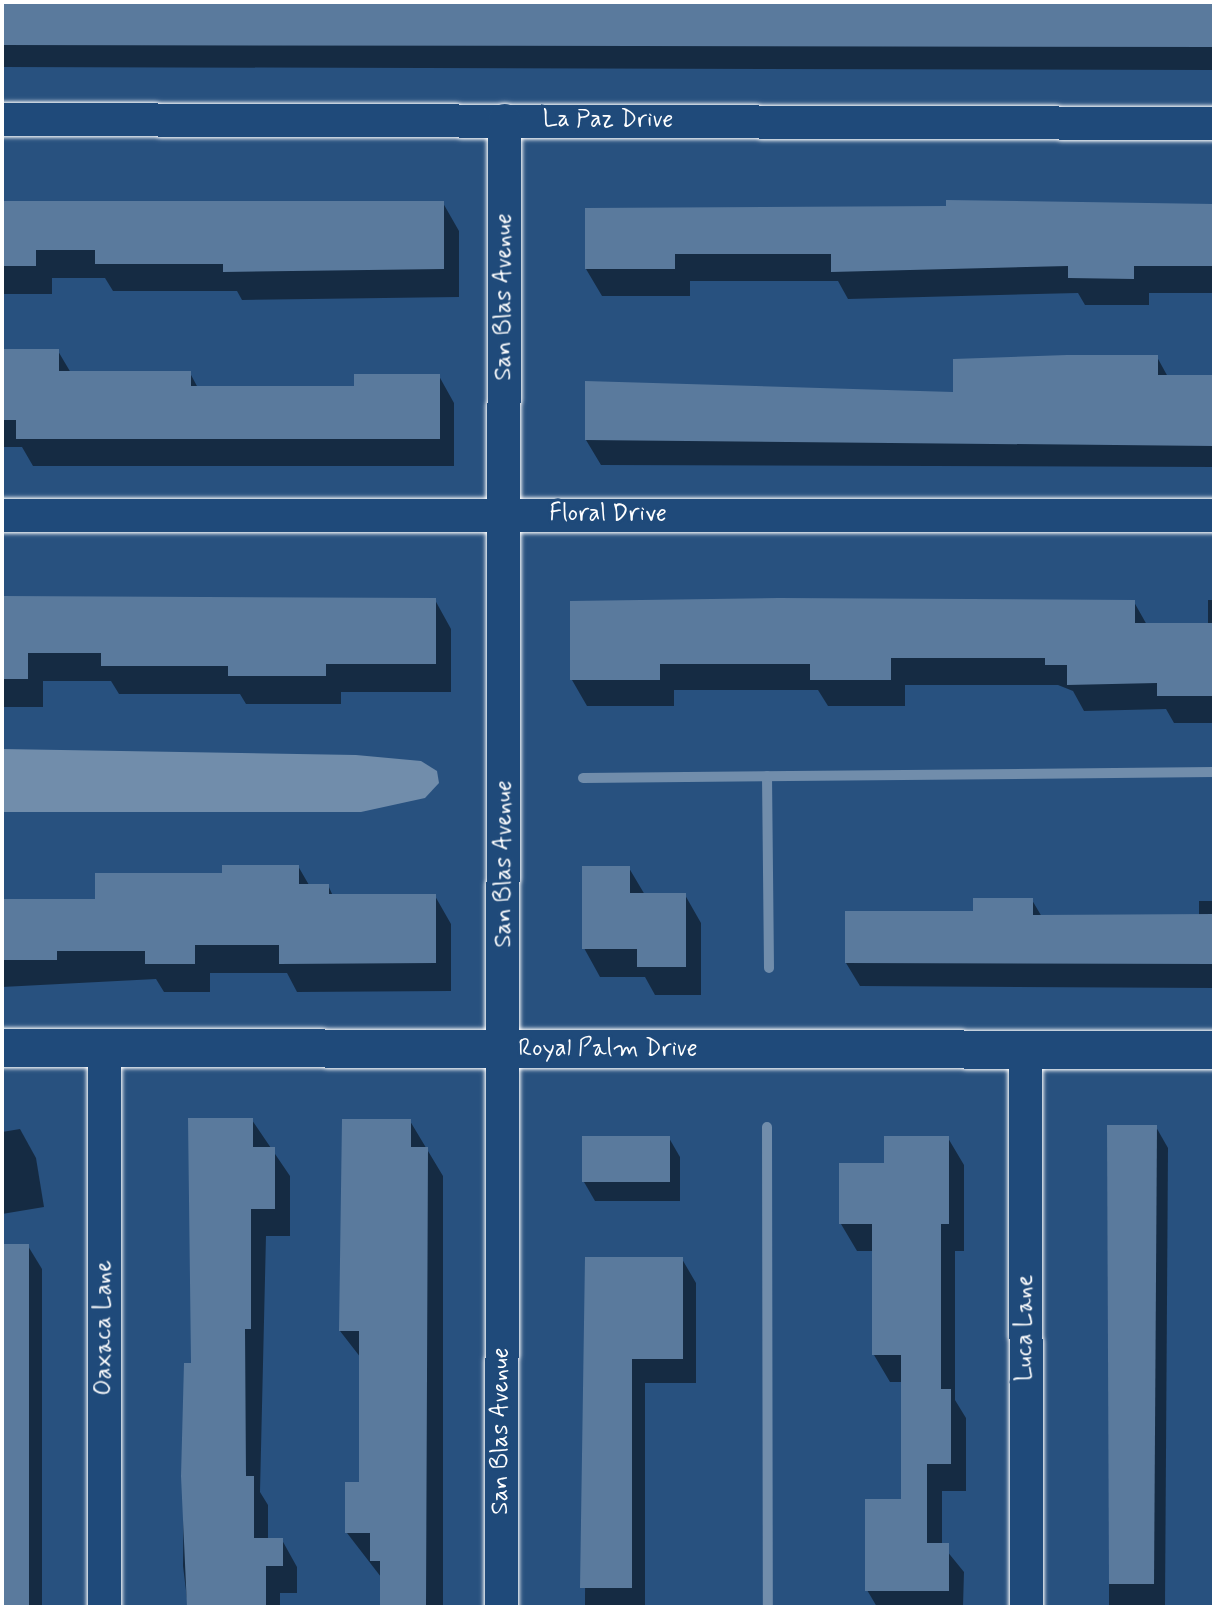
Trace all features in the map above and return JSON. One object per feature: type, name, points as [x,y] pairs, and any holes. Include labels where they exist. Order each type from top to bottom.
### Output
[{"type":"street","name":"La Paz Drive","points":[[2,119],[1214,123]]},
{"type":"street","name":"San Blas Avenue","points":[[501,1607],[505,120]]},
{"type":"street","name":"Floral Drive","points":[[2,515],[1214,515]]},
{"type":"street","name":"Royal Palm Drive","points":[[2,1048],[1214,1051]]},
{"type":"street","name":"Oaxaca Lane","points":[[104,1049],[104,1607]]},
{"type":"street","name":"Luca Lane","points":[[1025,1049],[1026,1607]]},
{"type":"water","points":[[2,749],[356,755],[421,761],[437,771],[439,783],[425,798],[361,812],[2,812]]},
{"type":"building","points":[[2,2],[1214,2],[1214,47],[2,45]]},
{"type":"building","points":[[946,200],[1214,204],[1214,266],[1134,266],[1134,279],[1068,278],[1068,266],[831,272],[831,254],[675,254],[675,269],[585,269],[585,208],[946,206]]},
{"type":"building","points":[[2,201],[444,201],[444,269],[223,272],[223,264],[95,264],[95,250],[36,250],[36,266],[2,266]]},
{"type":"building","points":[[2,349],[59,349],[59,371],[191,371],[191,386],[354,386],[354,374],[440,374],[440,439],[16,439],[16,420],[2,420]]},
{"type":"building","points":[[1158,355],[1158,375],[1214,375],[1214,446],[585,440],[585,381],[953,392],[953,359]]},
{"type":"building","points":[[2,596],[436,598],[436,664],[326,664],[326,676],[228,676],[228,666],[101,666],[101,653],[28,653],[28,679],[2,679]]},
{"type":"building","points":[[778,598],[1135,600],[1135,623],[1214,623],[1214,696],[1157,696],[1157,683],[1067,685],[1067,665],[1045,665],[1045,658],[891,658],[891,680],[810,680],[810,664],[660,664],[660,680],[570,680],[570,601]]},
{"type":"building","points":[[222,865],[299,865],[299,884],[329,884],[329,894],[436,894],[436,963],[279,964],[279,945],[195,945],[195,964],[145,964],[145,951],[57,951],[57,960],[2,960],[2,899],[95,899],[95,873],[222,873]]},
{"type":"building","points":[[582,866],[630,866],[630,893],[686,893],[686,967],[637,967],[637,949],[582,949]]},
{"type":"building","points":[[973,898],[1033,898],[1033,915],[1214,914],[1214,964],[845,963],[845,911],[973,911]]},
{"type":"building","points":[[188,1118],[253,1118],[253,1147],[275,1147],[275,1209],[251,1209],[251,1329],[245,1329],[246,1476],[254,1476],[254,1538],[283,1538],[283,1566],[266,1566],[266,1607],[187,1607],[181,1476],[184,1363],[191,1363]]},
{"type":"building","points":[[342,1119],[411,1119],[411,1147],[428,1147],[426,1607],[380,1607],[380,1561],[370,1561],[370,1533],[345,1533],[345,1482],[359,1482],[359,1331],[339,1331]]},
{"type":"building","points":[[1107,1125],[1157,1125],[1154,1584],[1109,1584]]},
{"type":"building","points":[[582,1136],[670,1136],[670,1182],[582,1182]]},
{"type":"building","points":[[884,1136],[949,1136],[949,1224],[941,1224],[941,1389],[951,1389],[951,1464],[927,1464],[927,1543],[949,1543],[949,1591],[865,1591],[865,1499],[901,1499],[901,1355],[872,1355],[872,1224],[839,1224],[839,1163],[884,1163]]},
{"type":"building","points":[[2,1244],[29,1244],[29,1607],[2,1607]]},
{"type":"building","points":[[585,1257],[683,1257],[683,1359],[632,1359],[632,1588],[580,1588]]},
{"type":"waterway","points":[[583,778],[1214,772]]},
{"type":"waterway","points":[[767,776],[769,968]]},
{"type":"waterway","points":[[767,1127],[768,1607]]}]
